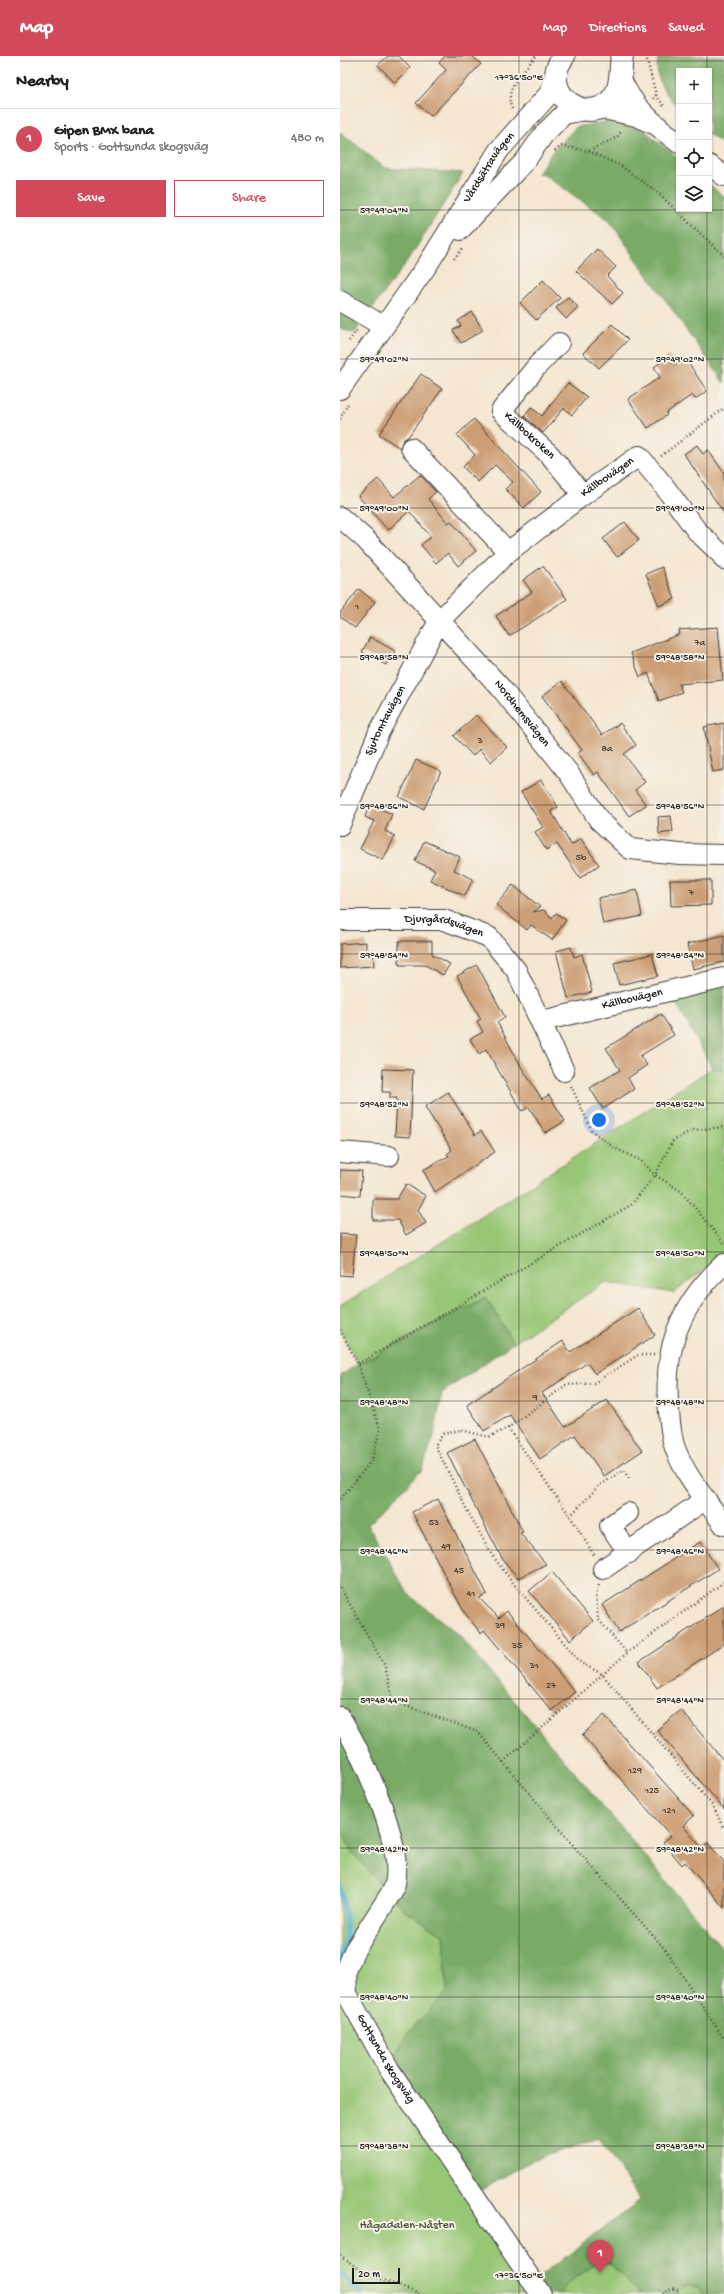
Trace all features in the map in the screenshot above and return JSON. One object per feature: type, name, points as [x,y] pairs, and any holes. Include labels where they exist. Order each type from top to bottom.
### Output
[{"type":"main road","points":[[564,56],[559,62],[555,77],[558,91],[571,105],[592,109],[609,102],[617,92],[619,63]]},
{"type":"street","points":[[619,63],[626,92],[658,127]]},
{"type":"street","name":"Vårdsätravägen","points":[[345,395],[383,326],[428,264],[499,150],[550,92],[555,77]]},
{"type":"street","name":"Vårdsätravägen","points":[[428,264],[525,161],[544,134],[564,114],[592,109]]},
{"type":"street","points":[[592,109],[636,116],[658,127],[676,140]]},
{"type":"street","points":[[712,167],[724,176]]},
{"type":"street","points":[[340,301],[383,326]]},
{"type":"street","name":"Källbokroken","points":[[559,344],[538,365],[501,411],[550,455],[583,495]]},
{"type":"street","points":[[411,448],[508,552]]},
{"type":"street","name":"Källbovägen","points":[[439,621],[508,552],[583,495],[639,456],[697,531],[722,555],[724,560]]},
{"type":"street","name":"Nordhemsvägen","points":[[340,517],[366,540],[510,699],[568,772],[599,820],[630,849],[680,854],[724,855]]},
{"type":"street","name":"Sjutomtavägen","points":[[340,825],[379,732],[439,621]]},
{"type":"street","name":"Djurgårdsvägen","points":[[340,920],[444,920],[489,937],[516,970],[542,1021],[564,1071]]},
{"type":"street","name":"Källbovägen","points":[[542,1021],[724,978]]},
{"type":"street","points":[[340,1152],[389,1156]]},
{"type":"street","points":[[724,1264],[711,1276],[695,1296],[678,1326],[669,1355],[667,1395],[675,1448],[688,1473],[724,1526]]},
{"type":"street","points":[[603,1569],[629,1553],[706,1499]]},
{"type":"street","points":[[628,1513],[610,1526],[629,1553]]},
{"type":"street","name":"Gottsunda skogsväg","points":[[340,1717],[378,1796],[394,1848],[397,1880],[393,1890],[354,1951],[346,1971],[347,1994],[389,2069],[541,2294]]},
{"type":"path","points":[[549,156],[561,146],[588,151],[621,166],[656,191],[724,256]]},
{"type":"path","points":[[449,264],[465,246]]},
{"type":"path","points":[[340,419],[345,395]]},
{"type":"path","points":[[648,466],[724,408]]},
{"type":"path","points":[[564,1071],[592,1130],[613,1147],[641,1161],[655,1175],[681,1191],[724,1243]]},
{"type":"path","points":[[358,1364],[630,1205],[655,1175],[673,1141],[692,1130],[724,1127]]},
{"type":"path","points":[[340,1330],[358,1364],[380,1429],[372,1460],[340,1500]]},
{"type":"path","points":[[669,1355],[638,1356],[594,1383],[566,1385],[508,1428],[489,1437],[461,1430],[443,1434],[435,1445],[468,1512],[492,1555],[513,1583],[581,1664],[602,1674],[713,1806],[724,1829]]},
{"type":"path","points":[[508,1428],[570,1516],[603,1569],[596,1596],[598,1619],[627,1653]]},
{"type":"path","points":[[570,1516],[600,1485],[624,1470],[629,1479]]},
{"type":"path","points":[[503,1762],[627,1653],[724,1582]]},
{"type":"path","points":[[340,1587],[385,1666],[393,1701],[478,1732],[577,1850],[665,1949],[724,2039]]},
{"type":"path","points":[[340,2255],[361,2272],[419,2294]]},
{"type":"path","points":[[663,2294],[672,2288],[678,2290],[678,2294]]},
{"type":"green space","points":[[658,56],[724,56],[724,145],[712,136],[712,68],[676,68],[676,105],[661,85],[657,72]]},
{"type":"green space","points":[[611,121],[645,131],[676,157],[676,212],[712,212],[712,187],[724,197],[724,383],[609,220],[542,173],[537,174],[556,147],[576,127]]},
{"type":"green space","points":[[340,132],[385,168],[463,173],[409,259],[354,333],[340,329]]},
{"type":"green space","points":[[724,978],[724,1070],[712,1068],[670,992]]},
{"type":"green space","points":[[712,1068],[724,1070],[724,1254],[674,1293],[606,1282],[513,1343],[486,1297],[358,1364],[340,1330],[340,1306]]},
{"type":"green space","points":[[486,1297],[513,1343],[442,1393],[434,1436],[422,1470],[368,1525],[408,1594],[457,1633],[724,1950],[724,2294],[705,2294],[699,2287],[686,2286],[671,2294],[640,2294],[608,2262],[600,2261],[568,2283],[560,2294],[541,2294],[533,2282],[640,2200],[599,2139],[532,2160],[474,2195],[389,2069],[406,2035],[447,1992],[444,1935],[403,1909],[350,1850],[340,1825],[340,1376],[358,1364]]},
{"type":"green space","name":"Hågadalen-Nåsten","points":[[340,1720],[390,1895],[403,1909],[444,1935],[447,1992],[406,2035],[389,2069],[541,2294],[340,2294]]},
{"type":"green space","points":[[600,2261],[608,2262],[640,2294],[560,2294],[567,2283]]},
{"type":"green space","points":[[686,2286],[699,2287],[705,2294],[671,2294]]},
{"type":"building","points":[[388,56],[399,56],[410,68],[395,83],[378,65]]},
{"type":"building","points":[[445,56],[472,56],[481,64],[431,116],[416,103],[446,70],[439,63]]},
{"type":"building","points":[[597,249],[616,267],[607,276],[623,293],[612,304],[576,271]]},
{"type":"building","points":[[543,280],[560,298],[536,320],[520,303]]},
{"type":"building","points":[[568,297],[578,307],[566,319],[556,308]]},
{"type":"building","points":[[472,312],[483,330],[461,343],[453,330],[461,326],[458,321]]},
{"type":"building","points":[[612,324],[628,340],[599,368],[583,353]]},
{"type":"building","points":[[669,356],[674,365],[685,358],[707,391],[695,399],[692,395],[666,413],[667,415],[648,428],[628,399],[660,377],[654,367]]},
{"type":"building","points":[[421,374],[442,389],[408,437],[403,440],[400,448],[379,434]]},
{"type":"building","points":[[568,383],[587,397],[572,415],[564,408],[543,433],[524,416],[531,407],[542,416]]},
{"type":"building","points":[[474,419],[541,492],[524,508],[505,489],[513,482],[495,465],[478,482],[463,467],[475,455],[457,435]]},
{"type":"building","points":[[697,445],[703,454],[708,450],[724,473],[724,513],[684,454]]},
{"type":"building","points":[[420,475],[436,492],[428,499],[448,523],[451,521],[476,551],[458,566],[448,553],[436,563],[421,545],[431,537],[409,511],[388,530],[358,496],[378,479],[394,497]]},
{"type":"building","points":[[625,522],[639,540],[617,557],[603,539]]},
{"type":"building","points":[[543,566],[567,599],[509,636],[496,616],[532,592],[523,580]]},
{"type":"building","points":[[662,567],[675,599],[659,606],[646,574]]},
{"type":"building","points":[[359,589],[375,602],[355,628],[340,617],[340,613]]},
{"type":"building","points":[[718,627],[723,680],[679,684],[682,692],[659,701],[648,673],[640,677],[631,653],[680,634],[679,630]]},
{"type":"building","points":[[370,637],[395,651],[386,665],[362,652]]},
{"type":"building","points":[[562,681],[602,735],[620,723],[636,745],[624,754],[645,782],[635,790],[646,805],[629,816],[598,772],[594,775],[578,753],[582,750],[542,696]]},
{"type":"building","points":[[476,715],[507,747],[491,762],[479,749],[473,756],[454,736]]},
{"type":"building","points":[[724,723],[724,770],[713,772],[704,727]]},
{"type":"building","points":[[416,760],[441,771],[424,809],[399,797]]},
{"type":"building","points":[[541,780],[558,807],[551,811],[571,845],[581,839],[599,865],[580,878],[557,844],[546,850],[535,832],[543,827],[521,792]]},
{"type":"building","points":[[370,804],[392,814],[385,831],[395,836],[383,860],[360,849],[374,821],[365,817]]},
{"type":"building","points":[[671,816],[673,832],[659,834],[658,817]]},
{"type":"building","points":[[424,841],[460,857],[454,870],[473,879],[465,896],[430,880],[435,870],[415,861]]},
{"type":"building","points":[[670,880],[711,880],[711,905],[671,906]]},
{"type":"building","points":[[513,885],[540,907],[533,912],[544,910],[552,918],[556,913],[566,920],[552,940],[531,925],[527,930],[496,905]]},
{"type":"building","points":[[637,890],[642,916],[603,924],[598,898]]},
{"type":"building","points":[[724,935],[724,962],[693,969],[687,944]]},
{"type":"building","points":[[399,941],[432,941],[432,954],[450,964],[443,975],[425,965],[399,965]]},
{"type":"building","points":[[366,942],[366,954],[373,954],[374,966],[340,968],[340,944]]},
{"type":"building","points":[[571,947],[574,957],[582,954],[592,992],[568,998],[556,951]]},
{"type":"building","points":[[652,954],[658,976],[619,985],[614,963]]},
{"type":"building","points":[[477,965],[505,1017],[497,1022],[522,1068],[542,1099],[549,1095],[565,1121],[545,1133],[529,1107],[522,1111],[486,1049],[479,1054],[470,1039],[483,1032],[477,1021],[481,1019],[457,976]]},
{"type":"building","points":[[661,1014],[674,1035],[640,1056],[647,1065],[628,1078],[634,1089],[603,1109],[590,1088],[620,1070],[606,1048]]},
{"type":"building","points":[[383,1069],[413,1070],[410,1137],[395,1136],[397,1098],[390,1098],[390,1092],[382,1092]]},
{"type":"building","points":[[448,1092],[475,1135],[481,1131],[495,1152],[435,1192],[423,1170],[449,1156],[447,1154],[452,1150],[425,1107]]},
{"type":"building","points":[[340,1170],[362,1171],[360,1196],[340,1194]]},
{"type":"building","points":[[406,1184],[426,1196],[418,1210],[426,1223],[406,1235],[398,1220],[373,1220],[373,1199],[397,1199]]},
{"type":"building","points":[[340,1234],[356,1235],[352,1276],[340,1275]]},
{"type":"building","points":[[638,1308],[655,1335],[595,1374],[587,1363],[542,1393],[565,1427],[607,1400],[642,1451],[604,1476],[575,1435],[540,1459],[510,1415],[484,1431],[467,1405],[563,1341],[570,1352]]},
{"type":"building","points":[[475,1439],[523,1532],[520,1533],[546,1564],[518,1578],[503,1560],[447,1453]]},
{"type":"building","points":[[438,1499],[487,1594],[479,1598],[499,1618],[507,1611],[575,1692],[552,1711],[484,1630],[481,1633],[464,1612],[412,1512]]},
{"type":"building","points":[[700,1542],[718,1569],[619,1632],[602,1605]]},
{"type":"building","points":[[552,1572],[593,1621],[570,1640],[529,1591]]},
{"type":"building","points":[[724,1606],[724,1644],[657,1688],[639,1662]]},
{"type":"building","points":[[681,1710],[724,1761],[724,1809],[657,1730]]},
{"type":"building","points":[[604,1715],[694,1816],[683,1826],[702,1848],[708,1843],[724,1862],[724,1908],[685,1862],[682,1865],[663,1842],[671,1836],[582,1735]]},
{"type":"waterway","points":[[340,1885],[346,1922],[345,1941],[340,1958]]},
{"type":"waterway","points":[[349,1941],[379,1888]]},
{"type":"waterway","points":[[340,2274],[350,2282],[350,2286],[360,2290],[362,2294]]},
{"type":"place","name":"Gipen BMX bana","points":[[600,2273]]}]
